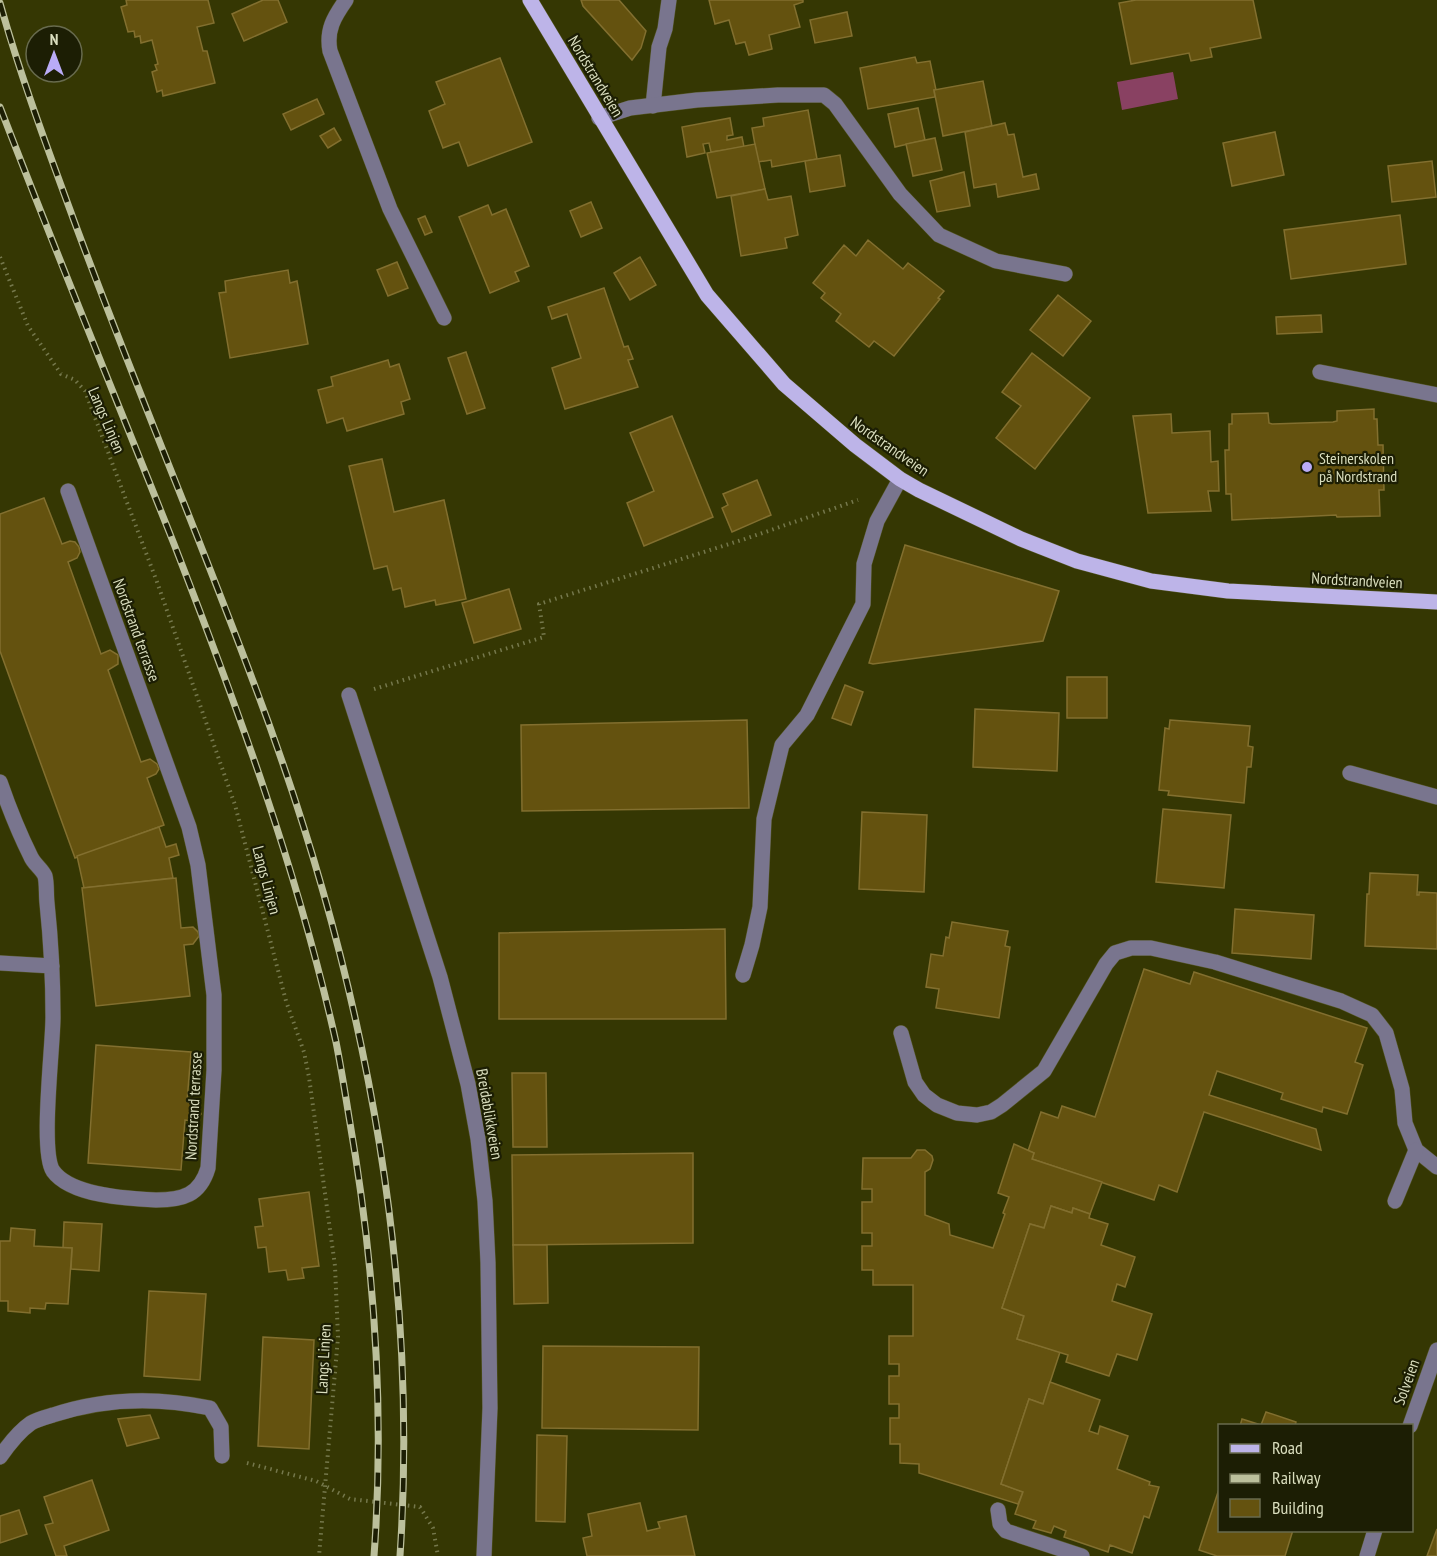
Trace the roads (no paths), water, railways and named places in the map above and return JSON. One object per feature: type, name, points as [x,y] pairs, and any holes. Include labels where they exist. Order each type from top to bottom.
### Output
[{"type":"main road","name":"Nordstrandveien","points":[[530,0],[707,295],[784,384],[855,445],[900,479],[1021,539],[1077,561],[1151,581],[1228,591],[1437,602]]},
{"type":"street","points":[[346,0],[331,22],[328,39],[330,51],[390,209],[444,318]]},
{"type":"street","points":[[652,106],[659,47],[665,29],[669,0]]},
{"type":"street","points":[[599,118],[630,108],[732,98],[824,95],[835,104],[900,194],[939,235],[996,261],[1065,274]]},
{"type":"street","points":[[1320,372],[1437,395]]},
{"type":"street","points":[[743,975],[760,907],[765,819],[782,745],[807,714],[863,604],[864,564],[877,521],[900,479]]},
{"type":"street","name":"Nordstrand terrasse","points":[[0,782],[17,829],[34,863],[45,875],[52,966],[53,1027],[47,1132],[48,1159],[54,1172],[69,1184],[100,1194],[135,1199],[173,1200],[192,1194],[205,1180],[208,1168],[216,1022],[198,865],[185,816],[68,491]]},
{"type":"street","name":"Breidablikkveien","points":[[348,695],[391,820],[440,977],[468,1084],[478,1139],[488,1263],[490,1408],[484,1556]]},
{"type":"street","points":[[1350,773],[1437,797]]},
{"type":"street","points":[[901,1033],[915,1082],[924,1095],[937,1105],[957,1113],[977,1115],[991,1112],[1044,1071],[1106,964],[1115,953],[1131,948],[1151,948],[1215,962],[1341,1001],[1372,1015],[1386,1033],[1402,1089],[1405,1123],[1416,1150],[1437,1167]]},
{"type":"street","points":[[0,963],[52,966]]},
{"type":"street","points":[[1395,1200],[1416,1150]]},
{"type":"street","name":"Solveien","points":[[1410,1424],[1437,1350]]},
{"type":"street","points":[[0,1457],[14,1437],[33,1422],[66,1410],[93,1405],[156,1400],[210,1408],[221,1427],[222,1456]]},
{"type":"street","points":[[998,1510],[1000,1524],[1006,1531],[1082,1556]]},
{"type":"street","points":[[1367,1556],[1375,1532]]},
{"type":"railway","points":[[0,3],[25,84],[73,218],[253,681],[291,786],[324,893],[351,1001],[374,1111],[390,1221],[400,1332],[404,1444],[400,1556]]},
{"type":"railway","points":[[0,107],[221,667],[284,852],[320,978],[336,1042],[358,1171],[371,1281],[378,1391],[374,1556]]},
{"type":"place","name":"Steinerskolen på Nordstrand","points":[[1307,467]]}]
